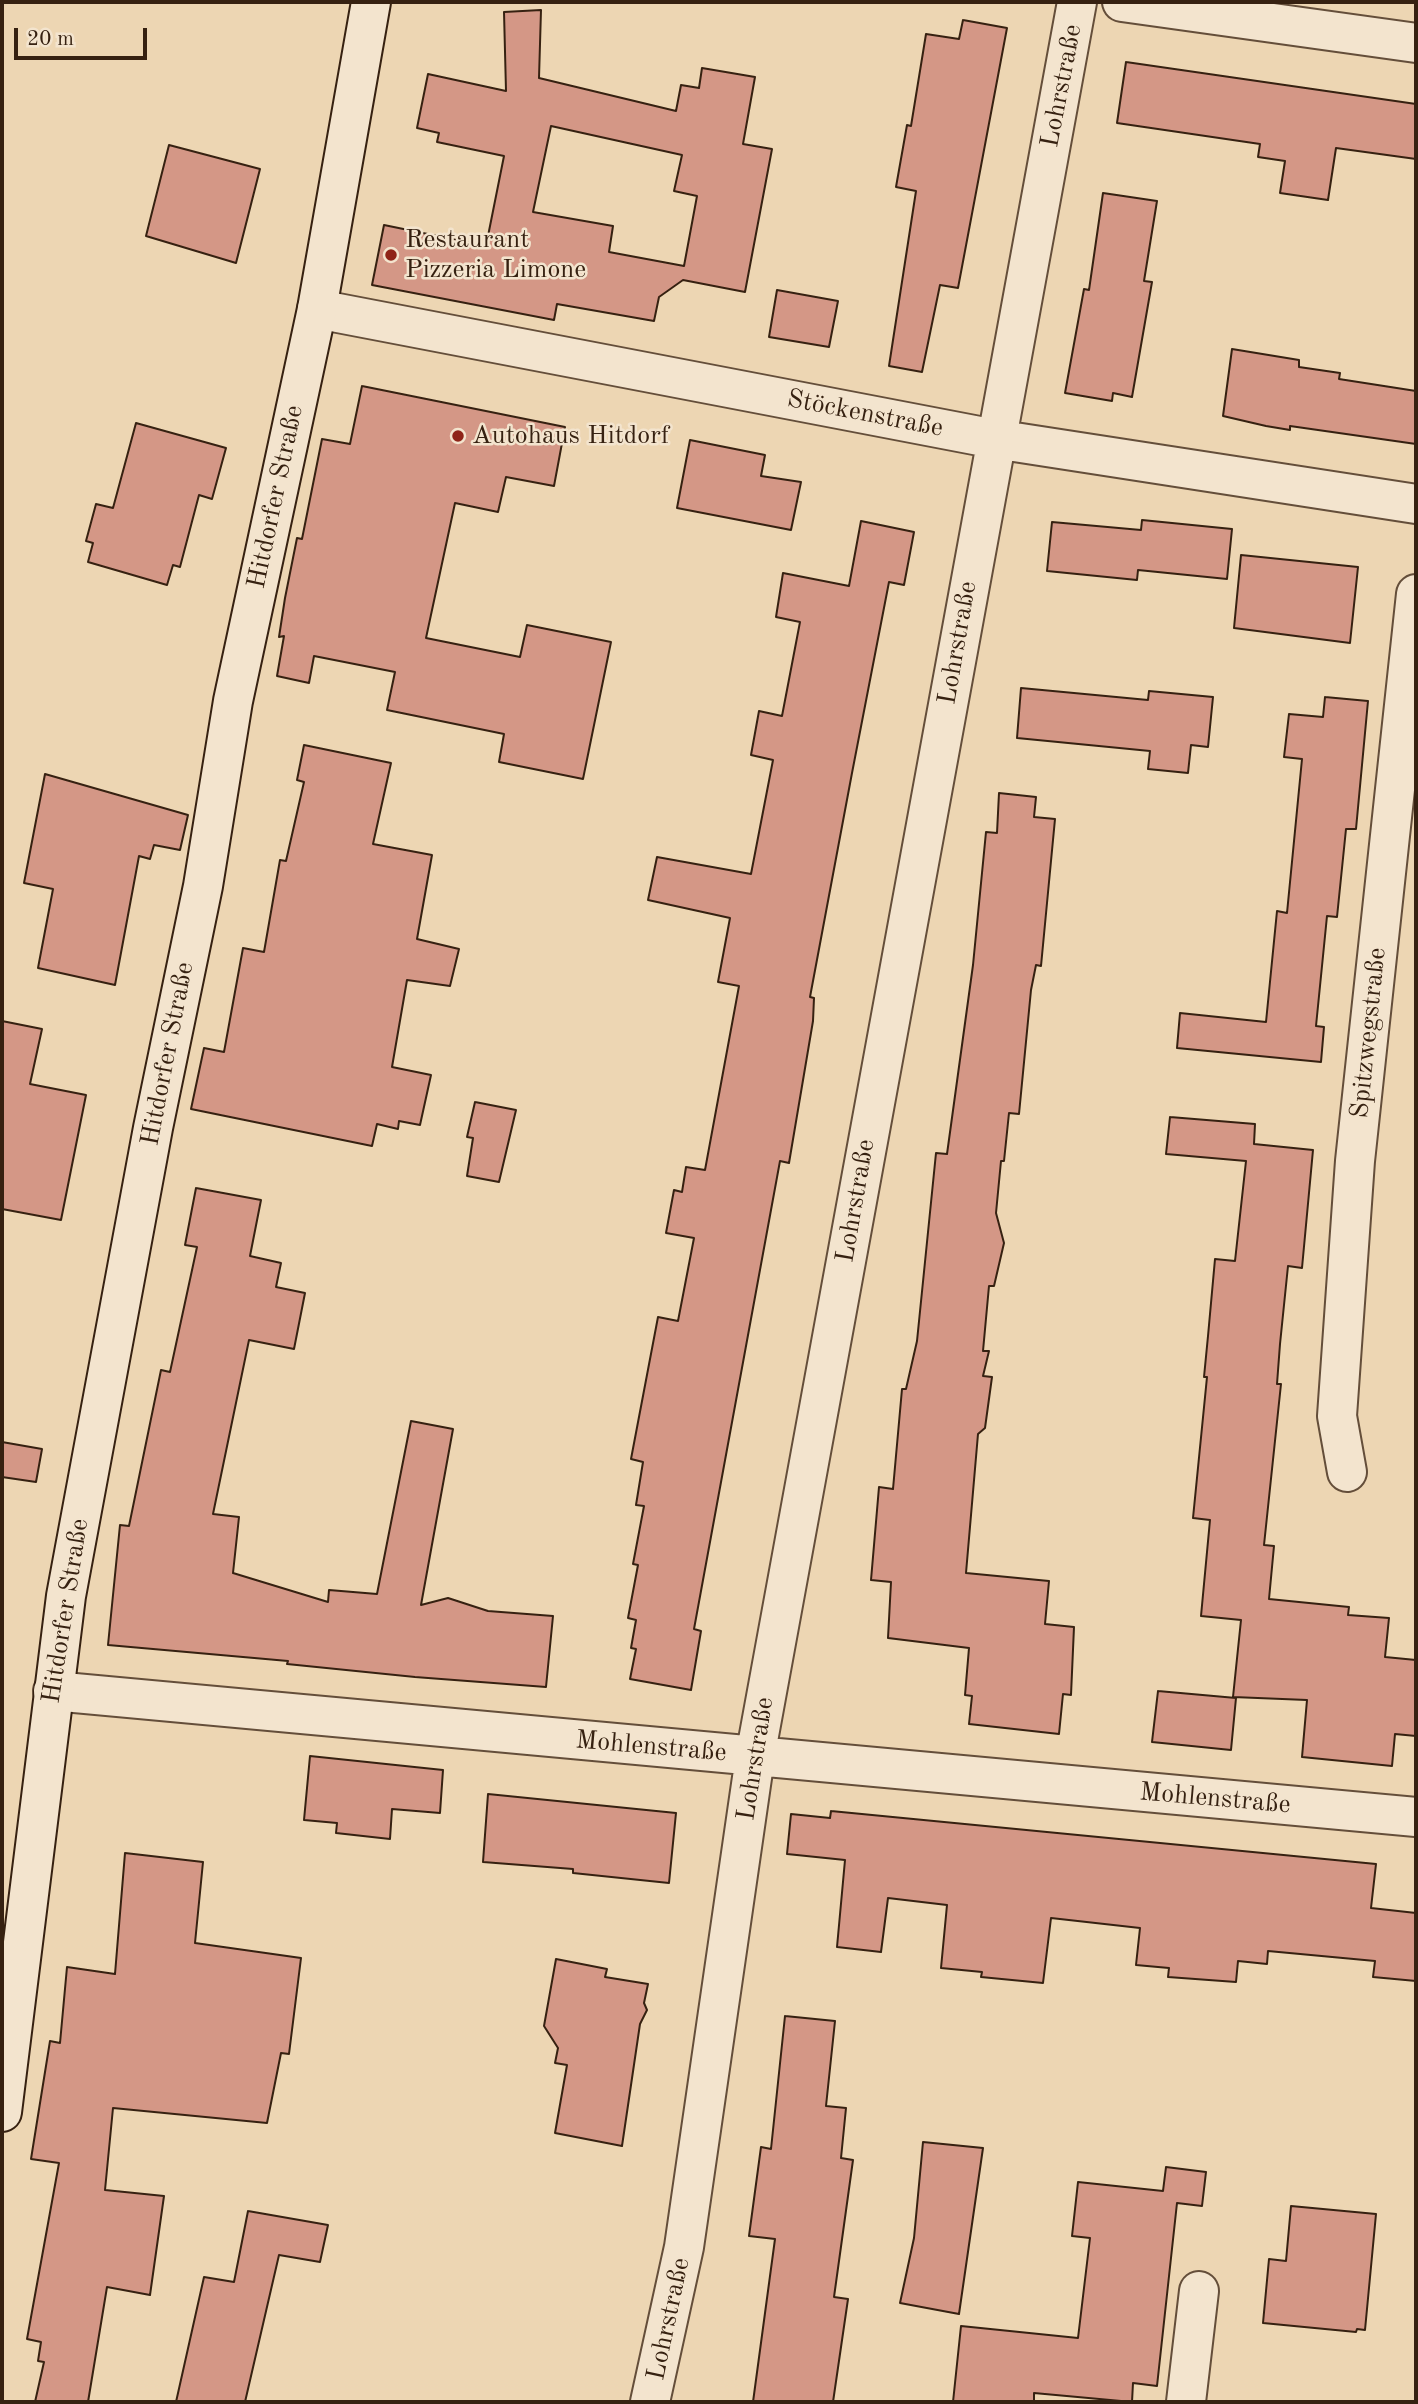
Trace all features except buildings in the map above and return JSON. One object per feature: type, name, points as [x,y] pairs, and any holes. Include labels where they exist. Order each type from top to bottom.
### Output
[{"type":"street","name":"Hitdorfer Straße","points":[[2,2112],[53,1691],[86,1484],[203,886],[233,701],[317,309],[371,2]]},
{"type":"street","name":"Lohrstraße","points":[[650,2402],[684,2247],[755,1757],[1077,2]]},
{"type":"street","points":[[1122,2],[1416,43]]},
{"type":"street","name":"Stöckenstraße","points":[[317,309],[995,439],[1416,504]]},
{"type":"street","name":"Spitzwegstraße","points":[[1347,1472],[1337,1416],[1355,1161],[1416,594]]},
{"type":"street","name":"Mohlenstraße","points":[[53,1691],[1416,1817]]},
{"type":"street","points":[[1186,2402],[1199,2291]]},
{"type":"place","name":"Restaurant Pizzeria Limone","points":[[391,255]]},
{"type":"place","name":"Autohaus Hitdorf","points":[[458,436]]}]
